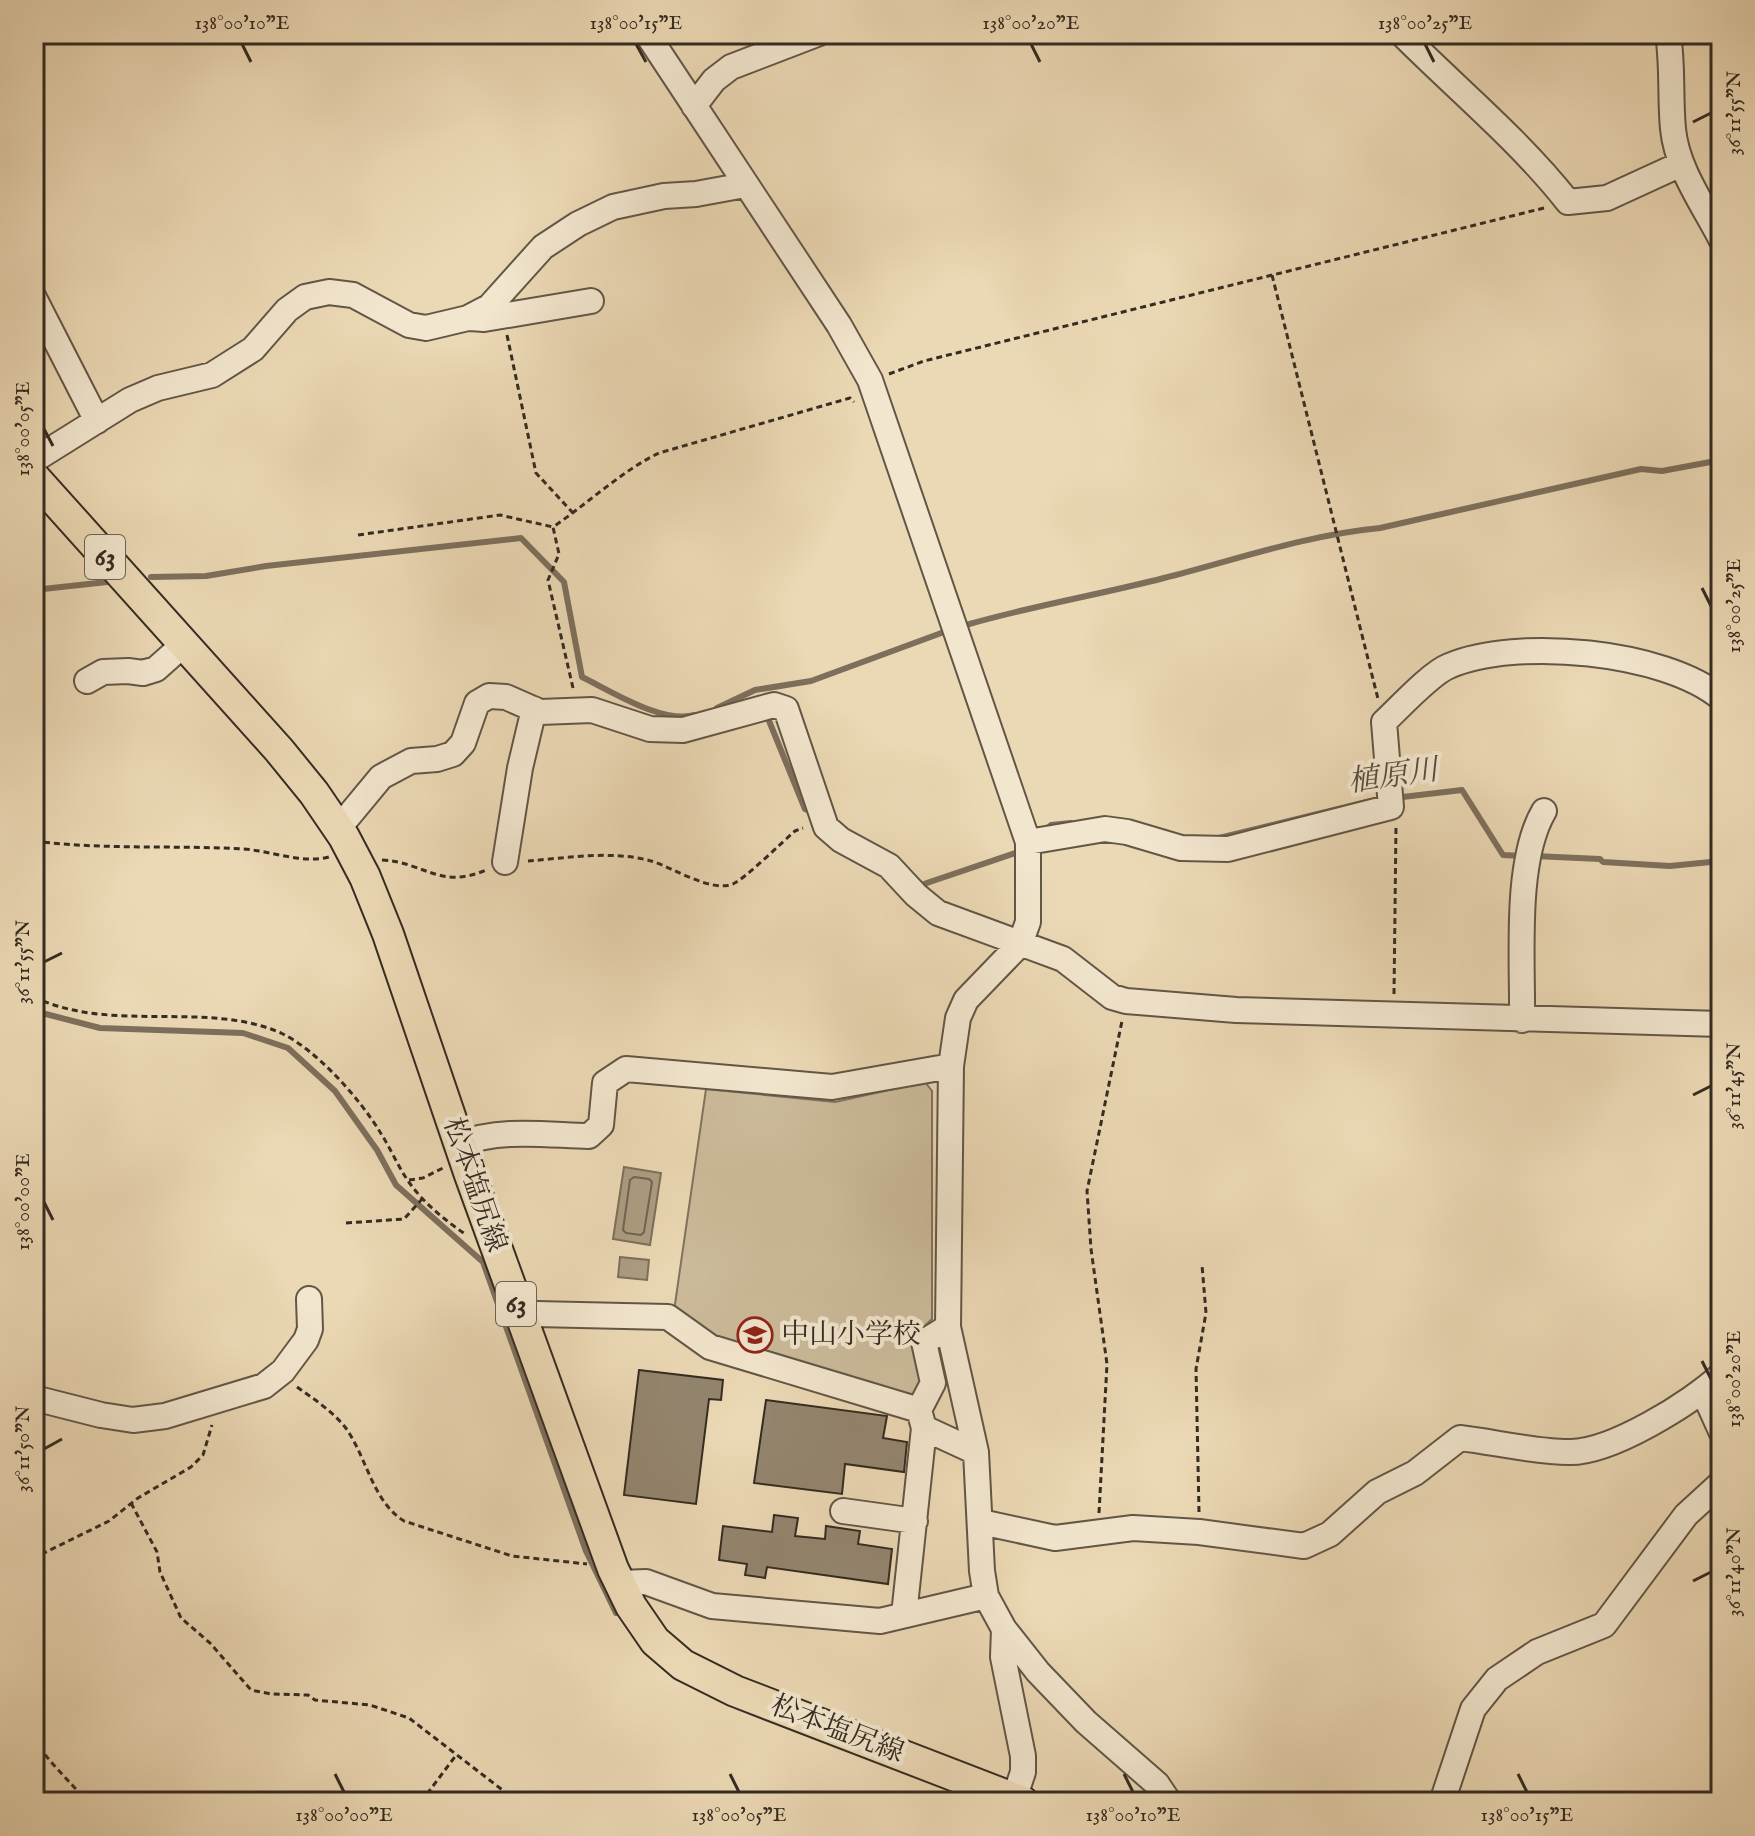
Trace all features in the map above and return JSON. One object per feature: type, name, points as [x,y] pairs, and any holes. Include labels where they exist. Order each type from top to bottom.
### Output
[{"type":"main road","name":"松本塩尻線","points":[[34,477],[279,750],[314,793],[349,847],[388,934],[521,1317],[617,1576],[631,1606],[655,1641],[683,1665],[735,1691],[1017,1801]]},
{"type":"street","points":[[647,34],[839,325],[870,380],[1028,842],[1028,922],[1020,944],[966,1000],[958,1018],[951,1066],[948,1327],[976,1452],[982,1571],[986,1596],[1004,1629],[1038,1672],[1076,1712],[1157,1784],[1169,1802]]},
{"type":"street","points":[[694,106],[714,80],[731,67],[817,34]]},
{"type":"street","points":[[1668,34],[1672,58],[1673,131],[1681,164],[1721,239]]},
{"type":"street","points":[[1407,35],[1525,151],[1568,202],[1607,198],[1681,164]]},
{"type":"street","points":[[468,318],[489,307],[543,247],[578,224],[613,207],[664,196],[719,191],[745,185]]},
{"type":"street","points":[[34,460],[130,400],[158,388],[212,375],[253,349],[287,310],[305,297],[329,292],[353,295],[409,325],[426,328],[468,318],[503,316],[591,301]]},
{"type":"street","points":[[34,298],[97,421]]},
{"type":"street","points":[[87,681],[103,672],[143,673],[156,669],[183,645]]},
{"type":"street","points":[[1028,842],[1105,829],[1127,832],[1181,848],[1228,849],[1391,807],[1384,722],[1446,667],[1471,659],[1535,649],[1608,656],[1665,670],[1700,684],[1721,698]]},
{"type":"street","points":[[349,847],[347,818],[381,777],[411,761],[453,754],[463,743],[477,703],[489,696],[506,697],[540,712],[592,710],[650,729],[683,730],[774,705],[786,709],[826,827],[841,840],[889,866],[938,913],[1063,959],[1112,997],[1126,1001],[1236,1010],[1721,1024]]},
{"type":"street","points":[[505,862],[520,768],[534,709]]},
{"type":"street","points":[[1522,1020],[1524,883],[1536,825],[1544,811]]},
{"type":"street","points":[[462,1151],[474,1139],[507,1134],[589,1136],[601,1125],[605,1083],[626,1069],[832,1087],[951,1066]]},
{"type":"street","points":[[34,1398],[133,1420],[165,1416],[264,1386],[283,1371],[306,1340],[310,1329],[309,1299]]},
{"type":"street","points":[[521,1317],[536,1314],[668,1317],[710,1347],[922,1419],[976,1452]]},
{"type":"street","points":[[904,1615],[922,1419],[933,1383],[924,1342],[948,1327]]},
{"type":"street","points":[[981,1522],[1055,1538],[1133,1528],[1199,1532],[1304,1546],[1330,1534],[1377,1492],[1415,1473],[1460,1438],[1571,1453],[1617,1441],[1712,1383],[1721,1431]]},
{"type":"street","points":[[1442,1802],[1473,1709],[1497,1679],[1537,1652],[1604,1625],[1686,1515],[1721,1483]]},
{"type":"street","points":[[843,1511],[915,1521]]},
{"type":"street","points":[[617,1576],[646,1582],[712,1606],[880,1621],[986,1596]]},
{"type":"street","points":[[1004,1629],[1003,1657],[1023,1756],[1017,1801]]},
{"type":"path","points":[[870,380],[924,361],[1568,202]]},
{"type":"path","points":[[1272,275],[1384,722]]},
{"type":"path","points":[[503,316],[536,473],[573,513]]},
{"type":"path","points":[[358,535],[500,515],[553,527],[638,463],[659,453],[850,398],[858,406]]},
{"type":"path","points":[[553,527],[559,554],[548,580],[579,711]]},
{"type":"path","points":[[1391,807],[1396,827],[1393,1014]]},
{"type":"path","points":[[34,841],[65,845],[244,849],[315,861],[349,847],[371,860],[386,859],[447,879],[471,877],[505,862],[612,856],[652,861],[689,877],[720,885],[733,884],[795,831],[824,821]]},
{"type":"path","points":[[34,997],[50,1005],[81,1012],[209,1018],[281,1034],[304,1047],[342,1083],[379,1129],[408,1181],[423,1198],[454,1226],[499,1255]]},
{"type":"path","points":[[1098,1533],[1107,1364],[1091,1249],[1087,1191],[1126,1001]]},
{"type":"path","points":[[408,1181],[423,1178],[462,1151]]},
{"type":"path","points":[[346,1223],[404,1219],[423,1198]]},
{"type":"path","points":[[1199,1532],[1196,1369],[1206,1313],[1202,1265]]},
{"type":"path","points":[[264,1386],[275,1382],[294,1385],[323,1405],[345,1428],[389,1512],[404,1521],[512,1556],[617,1576]]},
{"type":"path","points":[[34,1561],[42,1554],[109,1521],[131,1503],[191,1467],[203,1455],[211,1426],[222,1418]]},
{"type":"path","points":[[131,1503],[157,1552],[160,1572],[181,1618],[210,1643],[251,1690],[370,1705],[409,1718],[518,1802]]},
{"type":"path","points":[[34,1738],[40,1750],[66,1775],[87,1802]]},
{"type":"path","points":[[421,1802],[457,1754]]},
{"type":"shaded area","points":[[925,1082],[932,1091],[932,1319],[915,1335],[928,1379],[922,1402],[711,1341],[674,1311],[706,1089],[835,1102]]},
{"type":"water","points":[[624,1167],[661,1173],[650,1245],[613,1239]]},
{"type":"water","points":[[620,1257],[649,1260],[647,1280],[618,1277]]},
{"type":"building","points":[[639,1370],[723,1380],[721,1400],[709,1399],[696,1504],[624,1495]]},
{"type":"building","points":[[766,1400],[887,1416],[883,1438],[907,1442],[904,1472],[845,1464],[842,1494],[754,1483]]},
{"type":"building","points":[[774,1515],[798,1518],[795,1536],[825,1539],[826,1526],[860,1531],[858,1544],[892,1549],[888,1584],[767,1567],[765,1578],[745,1575],[747,1564],[719,1560],[723,1526],[772,1532]]},
{"type":"waterway","points":[[966,625],[1164,578],[1298,542],[1380,528],[1641,469],[1662,471],[1721,460]]},
{"type":"waterway","points":[[151,577],[206,576],[266,566],[521,538],[564,582],[582,677],[652,711],[682,717],[695,715]]},
{"type":"waterway","points":[[34,590],[107,582]]},
{"type":"waterway","points":[[717,708],[755,690],[811,681],[944,632]]},
{"type":"waterway","name":"植原川","points":[[765,711],[805,809],[812,812]]},
{"type":"waterway","name":"植原川","points":[[1394,798],[1462,790],[1503,855],[1523,856]]},
{"type":"waterway","name":"植原川","points":[[1219,838],[1371,801]]},
{"type":"waterway","name":"植原川","points":[[1044,831],[1051,825],[1071,823]]},
{"type":"waterway","name":"植原川","points":[[918,886],[1018,852]]},
{"type":"waterway","name":"植原川","points":[[1534,856],[1670,866],[1721,861]]},
{"type":"waterway","points":[[34,1011],[100,1028],[243,1033],[288,1048],[335,1091],[377,1150],[396,1185],[483,1262],[586,1551],[616,1613]]},
{"type":"place","name":"中山小学校","points":[[755,1335]]}]
